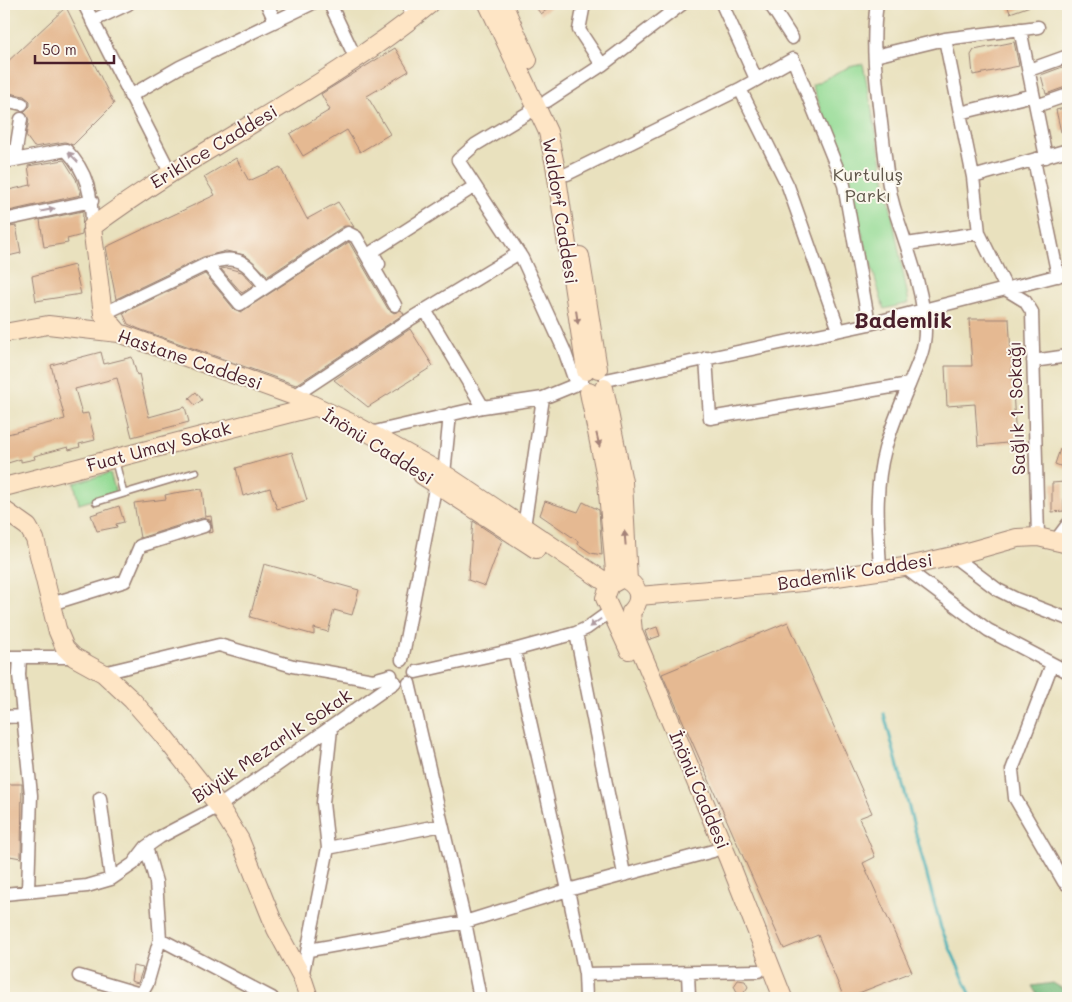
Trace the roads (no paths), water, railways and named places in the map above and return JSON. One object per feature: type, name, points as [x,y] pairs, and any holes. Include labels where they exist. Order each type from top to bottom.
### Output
[{"type":"main road","name":"Eriklice Caddesi","points":[[92,227],[170,172],[292,100],[356,59],[410,11],[430,4]]},
{"type":"main road","name":"Waldorf Caddesi","points":[[488,4],[561,137],[592,381],[624,482],[633,593]]},
{"type":"main road","name":"Waldorf Caddesi","points":[[503,4],[542,104],[556,165],[607,482],[615,570],[609,598]]},
{"type":"main road","points":[[92,227],[102,314],[119,333]]},
{"type":"main road","name":"Hastane Caddesi","points":[[4,333],[48,325],[119,333],[294,396],[314,407]]},
{"type":"main road","name":"İnönü Caddesi","points":[[314,407],[370,433],[440,479],[609,598]]},
{"type":"main road","name":"İnönü Caddesi","points":[[314,407],[352,435],[440,479],[524,526],[596,578],[609,598],[713,851],[770,998]]},
{"type":"main road","name":"Fuat Umay Sokak","points":[[4,487],[314,407]]},
{"type":"main road","points":[[4,510],[28,527],[35,539],[50,604],[65,648],[74,657],[103,673],[132,700],[162,734],[219,806],[240,840],[276,928],[302,977],[309,998]]},
{"type":"main road","name":"Bademlik Caddesi","points":[[633,593],[803,582],[880,569],[904,567],[954,556],[1017,538],[1038,536],[1062,542]]},
{"type":"main road","points":[[618,581],[633,593],[623,614],[609,598],[618,581]]},
{"type":"main road","name":"İnönü Caddesi","points":[[633,593],[633,632],[728,858],[783,998]]},
{"type":"street","points":[[84,4],[170,172]]},
{"type":"street","points":[[92,21],[128,4]]},
{"type":"street","points":[[267,4],[275,21]]},
{"type":"street","points":[[130,96],[180,67],[311,4]]},
{"type":"street","points":[[330,4],[356,59]]},
{"type":"street","points":[[584,4],[579,30],[602,65]]},
{"type":"street","points":[[592,381],[564,350],[520,253],[458,160],[476,146],[602,65],[682,4]]},
{"type":"street","points":[[723,4],[756,79]]},
{"type":"street","points":[[770,4],[792,38]]},
{"type":"street","points":[[877,4],[874,22],[875,56],[888,181],[896,213],[907,244],[923,311],[924,347],[885,448],[879,475],[877,513],[880,569]]},
{"type":"street","points":[[875,56],[945,39],[1038,27]]},
{"type":"street","points":[[370,433],[483,407],[543,398],[592,381],[869,324],[1007,290],[1063,274],[1040,158],[1034,100],[1020,29]]},
{"type":"street","points":[[945,39],[973,177],[979,233],[1007,290]]},
{"type":"street","points":[[1029,70],[1068,56]]},
{"type":"street","points":[[567,174],[740,90],[793,59],[844,184],[869,324]]},
{"type":"street","points":[[740,90],[788,186],[839,330]]},
{"type":"street","points":[[960,113],[1068,95]]},
{"type":"street","points":[[4,100],[22,104]]},
{"type":"street","points":[[4,153],[16,150],[21,119]]},
{"type":"street","points":[[4,162],[66,150],[79,163],[92,201],[92,227]]},
{"type":"street","points":[[973,177],[1040,158],[1068,153]]},
{"type":"street","points":[[412,318],[372,252],[475,186]]},
{"type":"street","points":[[4,220],[92,201]]},
{"type":"street","points":[[207,264],[240,304],[348,233],[356,237],[395,305]]},
{"type":"street","points":[[907,244],[979,233]]},
{"type":"street","points":[[294,396],[424,310],[520,253]]},
{"type":"street","points":[[102,314],[207,264],[234,260],[247,264],[265,286]]},
{"type":"street","name":"Sağlık 1. Sokağı","points":[[1007,290],[1025,301],[1032,312],[1038,536]]},
{"type":"street","points":[[424,310],[483,407]]},
{"type":"street","points":[[1033,361],[1068,356]]},
{"type":"street","points":[[706,358],[710,418],[909,384]]},
{"type":"street","points":[[524,526],[543,398]]},
{"type":"street","points":[[393,678],[392,667],[402,660],[440,479],[450,414]]},
{"type":"street","points":[[1062,542],[1068,524]]},
{"type":"street","points":[[50,604],[125,581],[140,546],[204,526]]},
{"type":"street","points":[[954,556],[998,590],[1068,619]]},
{"type":"street","points":[[904,567],[988,630],[1068,672]]},
{"type":"street","points":[[416,672],[514,650],[576,633],[587,628],[609,598]]},
{"type":"street","points":[[576,633],[624,874]]},
{"type":"street","points":[[103,673],[219,645],[302,668],[373,680],[393,678],[402,685],[409,684],[416,672]]},
{"type":"street","points":[[514,650],[586,974],[586,998]]},
{"type":"street","points":[[4,657],[74,657]]},
{"type":"street","points":[[20,657],[19,675],[32,795],[28,890]]},
{"type":"street","points":[[402,660],[410,662],[416,672]]},
{"type":"street","points":[[1052,664],[1012,770],[1015,798],[1064,882],[1068,885]]},
{"type":"street","name":"Büyük Mezarlık Sokak","points":[[4,894],[28,890],[87,886],[111,879],[133,864],[146,847],[160,837],[219,806],[331,729],[393,678]]},
{"type":"street","points":[[409,684],[465,922],[480,998]]},
{"type":"street","points":[[4,717],[23,716]]},
{"type":"street","points":[[302,977],[309,950],[328,848],[323,803],[331,729]]},
{"type":"street","points":[[100,798],[111,879]]},
{"type":"street","points":[[328,848],[442,825]]},
{"type":"street","points":[[79,976],[140,996],[147,984],[160,939],[156,882],[146,847]]},
{"type":"street","points":[[309,950],[465,922],[568,890],[713,851]]},
{"type":"street","points":[[160,939],[253,993],[272,998]]},
{"type":"street","points":[[586,974],[688,974],[759,971]]},
{"type":"street","points":[[688,974],[689,998]]},
{"type":"lane","points":[[115,458],[123,492]]},
{"type":"lane","points":[[96,502],[123,492],[196,472]]},
{"type":"waterway","points":[[884,714],[941,928],[972,998]]},
{"type":"district","name":"Bademlik","points":[[903,320]]},
{"type":"park label","name":"Kurtuluş Parkı","points":[[868,185]]}]
